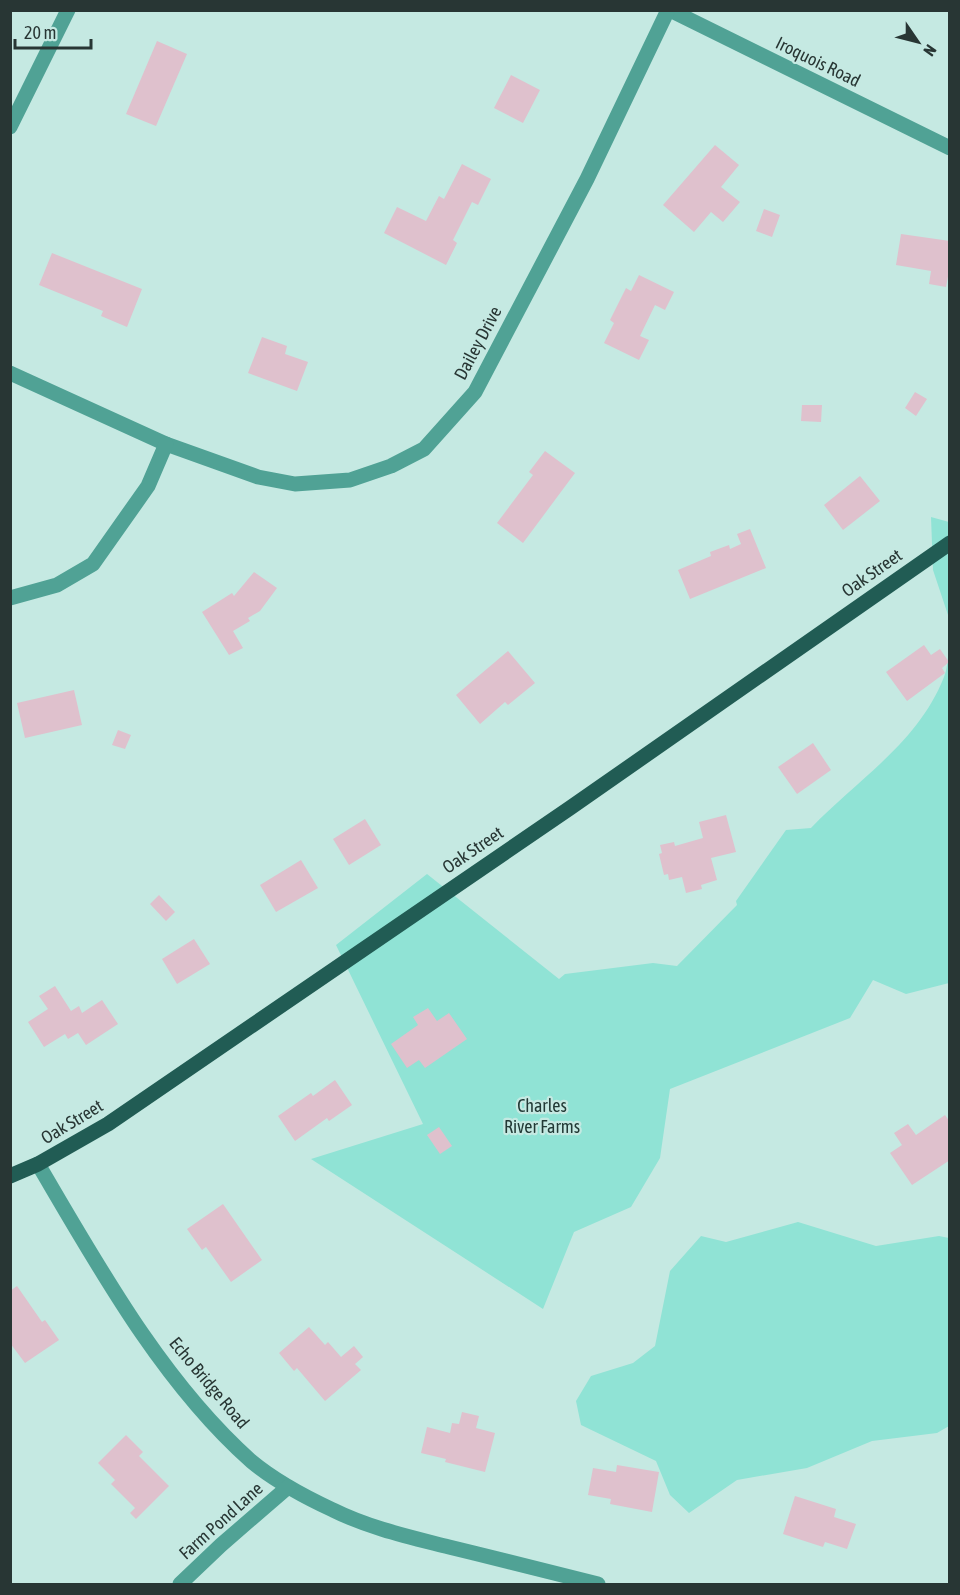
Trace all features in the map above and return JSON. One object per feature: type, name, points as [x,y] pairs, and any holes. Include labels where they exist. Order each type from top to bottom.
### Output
[{"type":"main road","name":"Oak Street","points":[[10,1176],[38,1164],[138,1104],[570,808],[950,543]]},
{"type":"street","points":[[10,127],[68,10]]},
{"type":"street","name":"Iroquois Road","points":[[669,10],[950,148]]},
{"type":"street","name":"Dailey Drive","points":[[10,373],[166,444],[258,477],[295,484],[350,480],[391,466],[424,449],[475,392],[587,178],[669,10]]},
{"type":"street","points":[[10,598],[57,585],[93,564],[148,486],[166,444]]},
{"type":"street","name":"Echo Bridge Road","points":[[38,1164],[107,1282],[169,1368],[209,1420],[253,1462],[288,1487],[334,1511],[383,1530],[598,1584]]},
{"type":"street","name":"Farm Pond Lane","points":[[180,1584],[288,1487]]},
{"type":"green space","points":[[931,517],[949,522],[949,618],[933,570]]},
{"type":"green space","name":"Charles River Farms","points":[[949,645],[949,983],[906,994],[873,980],[850,1018],[670,1089],[660,1158],[631,1207],[574,1232],[543,1309],[311,1159],[423,1124],[336,945],[427,874],[559,979],[565,974],[653,963],[677,966],[737,905],[736,901],[786,830],[811,828],[903,741],[933,700],[945,673]]},
{"type":"green space","points":[[798,1222],[876,1246],[939,1236],[949,1238],[949,1426],[937,1433],[872,1441],[807,1468],[737,1480],[689,1513],[670,1495],[656,1461],[581,1425],[576,1401],[591,1376],[633,1363],[655,1346],[670,1271],[701,1236],[726,1242]]},
{"type":"building","points":[[157,41],[187,54],[156,126],[126,114]]},
{"type":"building","points":[[511,75],[540,90],[523,123],[494,108]]},
{"type":"building","points":[[715,145],[739,165],[721,187],[740,202],[723,222],[711,212],[694,232],[663,205]]},
{"type":"building","points":[[462,164],[491,179],[478,205],[472,202],[453,240],[457,243],[446,265],[384,233],[397,207],[426,221],[439,196],[444,199]]},
{"type":"building","points":[[764,209],[780,215],[772,237],[756,231]]},
{"type":"building","points":[[901,234],[950,241],[950,266],[946,287],[929,284],[931,271],[896,265]]},
{"type":"building","points":[[52,253],[142,289],[127,327],[101,316],[103,311],[39,285]]},
{"type":"building","points":[[639,275],[674,292],[665,310],[655,305],[640,336],[649,340],[639,360],[604,343],[614,323],[610,320],[626,288],[631,291]]},
{"type":"building","points":[[262,337],[287,346],[285,354],[308,362],[297,391],[248,373]]},
{"type":"building","points":[[915,392],[927,399],[916,416],[905,408]]},
{"type":"building","points":[[802,405],[822,405],[821,422],[801,421]]},
{"type":"building","points":[[545,451],[575,473],[523,543],[497,523],[533,475],[529,472]]},
{"type":"building","points":[[860,476],[880,501],[843,530],[824,505]]},
{"type":"building","points":[[750,529],[766,568],[690,599],[678,570],[711,556],[710,552],[729,545],[730,549],[741,544],[737,534]]},
{"type":"building","points":[[254,572],[277,588],[260,611],[248,618],[250,621],[233,631],[243,648],[229,655],[202,612],[232,593],[234,596]]},
{"type":"building","points":[[924,645],[931,655],[940,649],[949,662],[942,668],[945,673],[907,701],[886,672]]},
{"type":"building","points":[[508,651],[535,683],[508,705],[505,702],[480,724],[456,695]]},
{"type":"building","points":[[74,690],[82,725],[25,738],[17,703]]},
{"type":"building","points":[[118,730],[131,735],[125,749],[112,745]]},
{"type":"building","points":[[813,743],[831,770],[797,794],[778,767]]},
{"type":"building","points":[[726,815],[736,852],[711,858],[717,880],[701,885],[702,889],[686,893],[682,877],[669,880],[668,874],[664,875],[659,854],[662,853],[660,845],[674,842],[675,846],[703,838],[699,822]]},
{"type":"building","points":[[365,819],[381,845],[349,865],[333,839]]},
{"type":"building","points":[[301,860],[318,888],[276,912],[260,885]]},
{"type":"building","points":[[159,895],[175,912],[166,921],[150,904]]},
{"type":"building","points":[[194,939],[210,964],[177,984],[162,959]]},
{"type":"building","points":[[55,986],[71,1011],[79,1006],[82,1013],[102,1000],[118,1024],[86,1045],[78,1033],[68,1039],[65,1034],[44,1047],[28,1022],[48,1009],[39,996]]},
{"type":"building","points":[[428,1008],[437,1021],[449,1013],[467,1039],[425,1068],[419,1060],[407,1068],[391,1044],[418,1025],[413,1017]]},
{"type":"building","points":[[335,1080],[352,1105],[329,1121],[327,1118],[295,1141],[278,1116],[311,1093],[313,1096]]},
{"type":"building","points":[[945,1115],[950,1122],[950,1160],[912,1185],[890,1153],[902,1145],[894,1133],[908,1124],[916,1135]]},
{"type":"building","points":[[439,1127],[452,1146],[440,1154],[427,1135]]},
{"type":"building","points":[[223,1204],[262,1260],[231,1282],[206,1247],[202,1250],[187,1229]]},
{"type":"building","points":[[17,1286],[42,1322],[45,1320],[59,1340],[25,1363],[10,1343],[10,1291]]},
{"type":"building","points":[[309,1327],[325,1345],[328,1342],[341,1357],[354,1346],[363,1357],[355,1364],[361,1370],[325,1401],[297,1368],[294,1371],[279,1353]]},
{"type":"building","points":[[462,1412],[479,1416],[476,1428],[495,1433],[485,1472],[421,1453],[427,1427],[450,1433],[452,1423],[459,1424]]},
{"type":"building","points":[[126,1435],[143,1452],[139,1456],[169,1486],[136,1519],[130,1513],[135,1508],[111,1484],[115,1480],[98,1463]]},
{"type":"building","points":[[617,1465],[659,1472],[652,1512],[610,1504],[611,1499],[588,1495],[593,1468],[616,1472]]},
{"type":"building","points":[[795,1496],[836,1509],[834,1517],[856,1524],[847,1549],[825,1542],[823,1547],[783,1534]]}]
